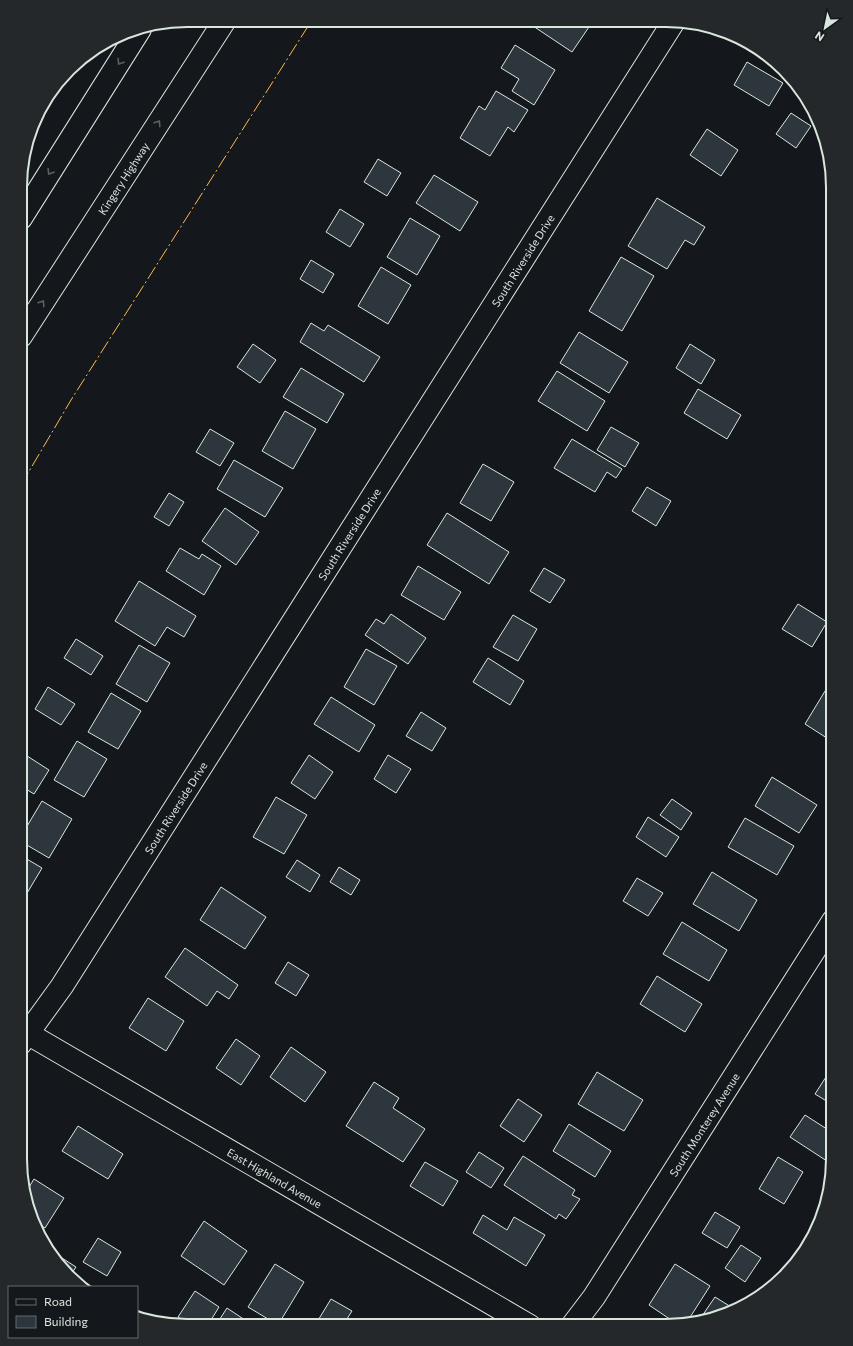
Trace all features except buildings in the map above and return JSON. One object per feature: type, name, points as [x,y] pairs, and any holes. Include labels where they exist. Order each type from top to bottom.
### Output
[{"type":"main road","name":"Kingery Highway","points":[[27,327],[220,27]]},
{"type":"main road","name":"South Riverside Drive","points":[[27,1030],[62,986],[670,27]]},
{"type":"main road","points":[[27,208],[137,35]]},
{"type":"main road","name":"South Monterey Avenue","points":[[577,1319],[594,1296],[826,932]]},
{"type":"main road","name":"East Highland Avenue","points":[[27,1037],[518,1319]]},
{"type":"power","points":[[27,475],[71,400],[308,27]]}]
